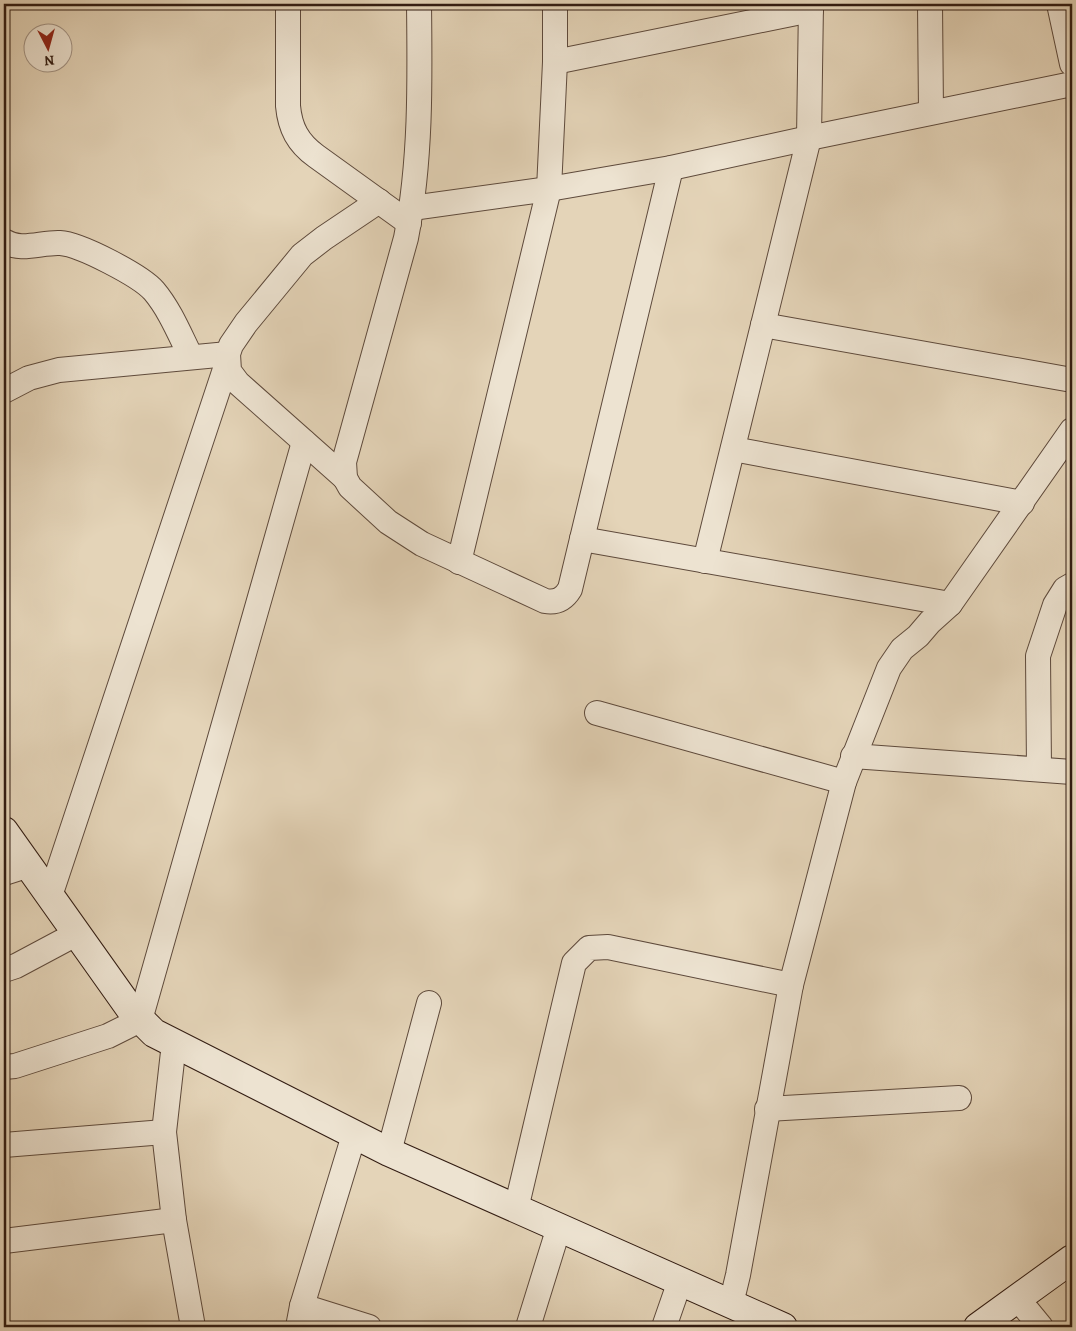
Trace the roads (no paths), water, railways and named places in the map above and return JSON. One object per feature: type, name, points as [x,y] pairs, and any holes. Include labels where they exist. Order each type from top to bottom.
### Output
[{"type":"street","points":[[288,4],[288,106],[292,128],[305,148],[379,201],[411,215],[671,168],[931,112],[1072,84]]},
{"type":"street","points":[[345,478],[344,462],[411,215],[417,152],[419,4]]},
{"type":"street","points":[[459,562],[549,189],[555,62],[555,4]]},
{"type":"street","points":[[930,4],[931,112]]},
{"type":"street","points":[[1059,4],[1072,64]]},
{"type":"street","points":[[555,62],[811,7],[809,138],[705,561]]},
{"type":"street","points":[[228,358],[229,371],[238,383],[345,478],[350,487],[388,522],[422,544],[459,562],[545,601],[558,601],[566,596],[570,589],[671,168]]},
{"type":"street","points":[[50,896],[231,345],[302,255],[379,201]]},
{"type":"street","points":[[4,241],[8,244],[24,246],[60,243],[76,246],[115,264],[153,290],[171,316],[191,357]]},
{"type":"street","points":[[763,325],[1072,380]]},
{"type":"street","points":[[4,391],[30,378],[59,370],[191,357],[228,358]]},
{"type":"street","points":[[731,1304],[738,1275],[791,985],[844,782],[853,756],[889,668],[902,649],[950,604],[1072,430]]},
{"type":"street","points":[[4,1067],[15,1066],[108,1036],[140,1020],[304,442]]},
{"type":"street","points":[[733,449],[1022,503]]},
{"type":"street","points":[[582,538],[950,604]]},
{"type":"street","points":[[1039,769],[1038,656],[1055,605],[1065,589],[1072,585]]},
{"type":"street","points":[[597,713],[844,782]]},
{"type":"street","points":[[853,756],[1072,772]]},
{"type":"street","points":[[4,831],[16,869],[50,896],[131,1010],[154,1033],[389,1152],[783,1327]]},
{"type":"street","points":[[4,970],[16,966],[76,934]]},
{"type":"street","points":[[516,1209],[574,963],[589,948],[608,948],[791,985]]},
{"type":"street","points":[[389,1152],[430,1003]]},
{"type":"street","points":[[174,1043],[164,1132],[174,1220],[193,1327]]},
{"type":"street","points":[[767,1109],[959,1098]]},
{"type":"street","points":[[4,1145],[164,1132]]},
{"type":"street","points":[[354,1135],[300,1317],[369,1327]]},
{"type":"street","points":[[4,1241],[174,1220]]},
{"type":"street","points":[[528,1327],[559,1227]]},
{"type":"street","points":[[978,1327],[1072,1258]]},
{"type":"street","points":[[664,1327],[680,1281]]},
{"type":"street","points":[[1018,1299],[1041,1327]]}]
